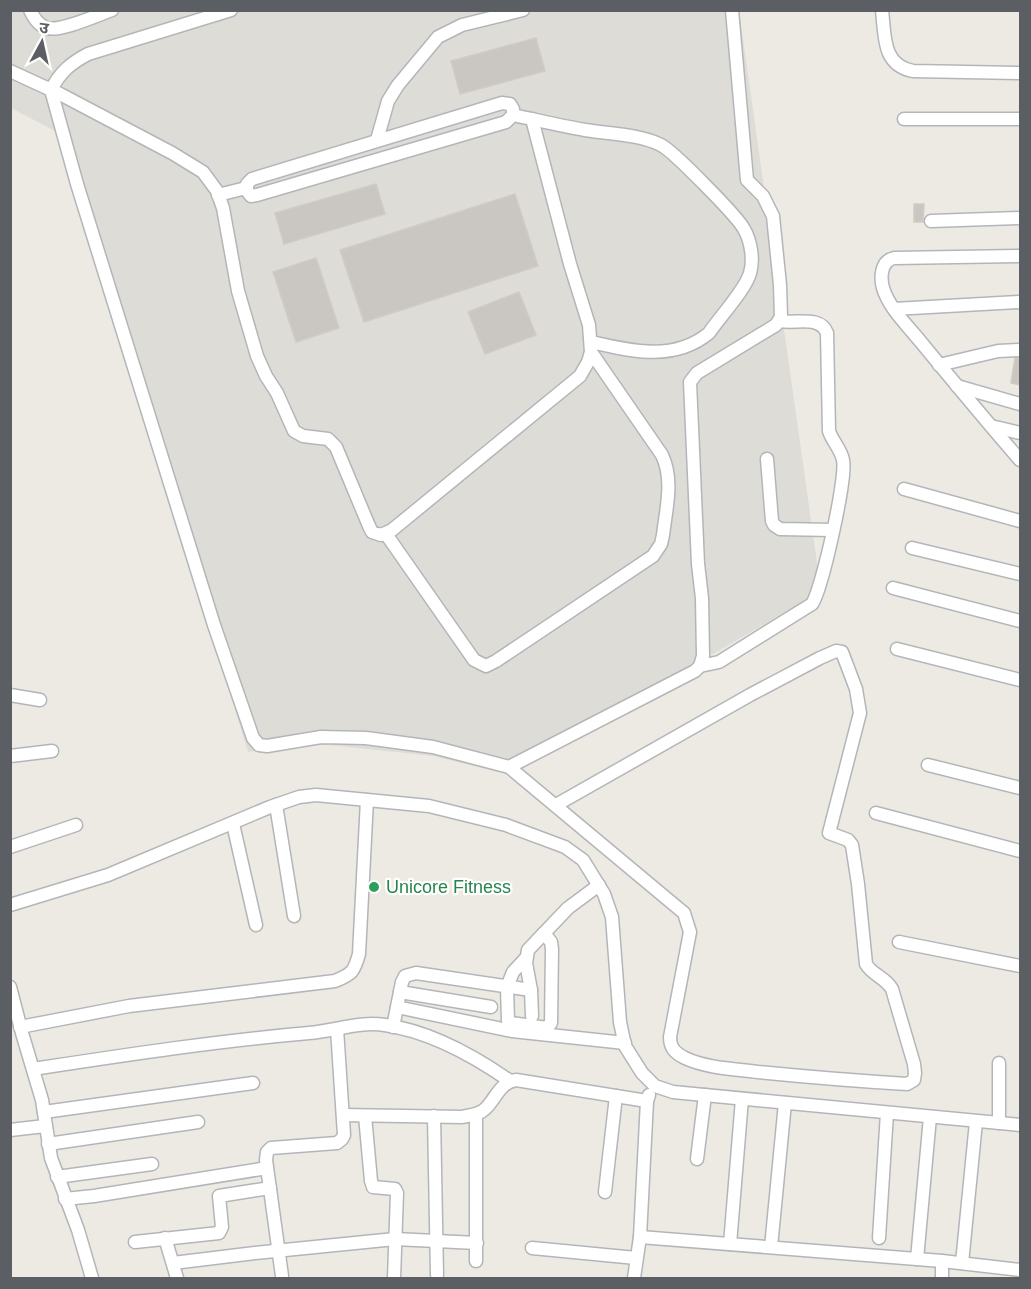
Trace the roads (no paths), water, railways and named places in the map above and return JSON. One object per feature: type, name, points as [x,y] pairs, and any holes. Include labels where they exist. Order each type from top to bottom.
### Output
[{"type":"street","points":[[30,10],[37,22],[52,29],[112,10]]},
{"type":"street","points":[[231,10],[88,54],[67,66],[58,76],[51,90],[77,184],[214,625],[253,738],[259,745],[267,746],[321,737],[386,740],[433,747],[509,767],[672,902],[687,918],[690,932],[670,1037],[672,1049],[677,1053],[700,1063],[746,1071],[828,1080],[907,1084],[914,1080],[914,1065],[892,988],[866,964],[852,845],[848,840],[829,833],[860,713],[856,689],[842,652],[836,651],[820,658],[750,695],[555,805]]},
{"type":"street","points":[[377,140],[388,101],[398,85],[438,37],[462,25],[523,10]]},
{"type":"street","points":[[732,10],[747,180],[763,196],[773,216],[780,285],[780,321]]},
{"type":"street","points":[[882,10],[887,51],[895,64],[902,69],[1020,73]]},
{"type":"street","points":[[10,71],[192,164],[211,181],[218,195],[228,232],[237,291],[256,356],[277,393],[294,431],[303,436],[328,439],[336,447],[369,526],[376,534],[386,534],[580,376],[588,362],[591,347],[589,325],[570,264],[532,119]]},
{"type":"street","points":[[218,195],[246,188],[252,179],[377,140],[502,103],[513,106],[513,115],[506,122],[257,195],[250,196],[246,188]]},
{"type":"street","points":[[513,115],[643,139],[666,148],[720,201],[743,226],[748,237],[752,262],[749,277],[709,333],[702,338],[683,347],[651,353],[591,347]]},
{"type":"street","points":[[904,119],[1020,119]]},
{"type":"street","points":[[931,221],[1020,218]]},
{"type":"street","points":[[1020,256],[890,259],[882,269],[883,288],[894,309],[1020,460]]},
{"type":"street","points":[[894,309],[1020,302]]},
{"type":"street","points":[[509,767],[695,671],[700,666],[703,656],[702,598],[698,564],[690,382],[697,374],[780,321],[818,323],[827,333],[829,431],[843,458],[844,470],[833,530],[817,596],[812,604],[719,662],[700,666]]},
{"type":"street","points":[[386,534],[474,660],[486,666],[647,561],[657,550],[663,535],[669,483],[667,464],[591,347]]},
{"type":"street","points":[[939,365],[998,351],[1020,350]]},
{"type":"street","points":[[957,386],[1020,404]]},
{"type":"street","points":[[991,426],[1020,433]]},
{"type":"street","points":[[767,459],[771,521],[774,525],[780,529],[833,530]]},
{"type":"street","points":[[904,489],[1020,520]]},
{"type":"street","points":[[912,548],[1020,574]]},
{"type":"street","points":[[893,588],[1020,621]]},
{"type":"street","points":[[897,649],[1020,680]]},
{"type":"street","points":[[10,695],[40,700]]},
{"type":"street","points":[[10,756],[52,751]]},
{"type":"street","points":[[928,765],[1020,788]]},
{"type":"street","points":[[10,905],[108,875],[299,797],[316,795],[429,806],[506,825],[565,847],[583,860],[604,894],[612,917],[620,1022],[625,1043],[642,1073],[654,1086],[674,1092],[1020,1125]]},
{"type":"street","points":[[20,1027],[129,1006],[335,981],[351,974],[359,954],[367,800]]},
{"type":"street","points":[[276,805],[294,916]]},
{"type":"street","points":[[876,813],[1020,851]]},
{"type":"street","points":[[233,824],[256,925]]},
{"type":"street","points":[[10,847],[76,825]]},
{"type":"street","points":[[544,933],[552,949],[550,1025],[547,1028],[511,1023],[506,1015],[507,987],[513,972],[526,958],[532,944],[568,909],[599,885]]},
{"type":"street","points":[[900,942],[1020,966]]},
{"type":"street","points":[[526,958],[532,1016]]},
{"type":"street","points":[[393,1027],[402,982],[405,976],[410,974],[531,990]]},
{"type":"street","points":[[455,1001],[458,979]]},
{"type":"street","points":[[10,987],[44,1112],[48,1144],[57,1177],[78,1230],[92,1278]]},
{"type":"street","points":[[400,992],[491,1007]]},
{"type":"street","points":[[397,1007],[512,1031],[625,1043]]},
{"type":"street","points":[[33,1070],[213,1043],[310,1033],[369,1023],[393,1027],[431,1039],[464,1054],[510,1081],[647,1101]]},
{"type":"street","points":[[282,1276],[267,1168],[267,1152],[271,1148],[337,1143],[342,1139],[344,1135],[337,1029]]},
{"type":"street","points":[[996,1123],[999,1063]]},
{"type":"street","points":[[343,1115],[462,1117],[484,1110],[510,1081]]},
{"type":"street","points":[[44,1112],[253,1083]]},
{"type":"street","points":[[634,1278],[640,1237],[647,1101],[654,1086]]},
{"type":"street","points":[[697,1159],[705,1095]]},
{"type":"street","points":[[605,1192],[616,1096]]},
{"type":"street","points":[[730,1244],[742,1099]]},
{"type":"street","points":[[771,1247],[785,1103]]},
{"type":"street","points":[[879,1238],[887,1113]]},
{"type":"street","points":[[476,1114],[476,1261]]},
{"type":"street","points":[[365,1116],[370,1181],[374,1187],[395,1189],[398,1193],[394,1239],[394,1278]]},
{"type":"street","points":[[434,1116],[437,1275]]},
{"type":"street","points":[[917,1259],[930,1117]]},
{"type":"street","points":[[48,1144],[198,1122]]},
{"type":"street","points":[[962,1263],[976,1122]]},
{"type":"street","points":[[10,1130],[45,1126]]},
{"type":"street","points":[[57,1177],[152,1164]]},
{"type":"street","points":[[65,1199],[267,1168]]},
{"type":"street","points":[[135,1242],[219,1233],[222,1227],[219,1196],[270,1188]]},
{"type":"street","points":[[640,1237],[942,1261],[1020,1270]]},
{"type":"street","points":[[165,1239],[177,1278]]},
{"type":"street","points":[[172,1263],[394,1239],[477,1243]]},
{"type":"street","points":[[532,1248],[636,1258]]},
{"type":"street","points":[[942,1261],[942,1278]]},
{"type":"place","name":"Unicore Fitness","points":[[374,887]]}]
